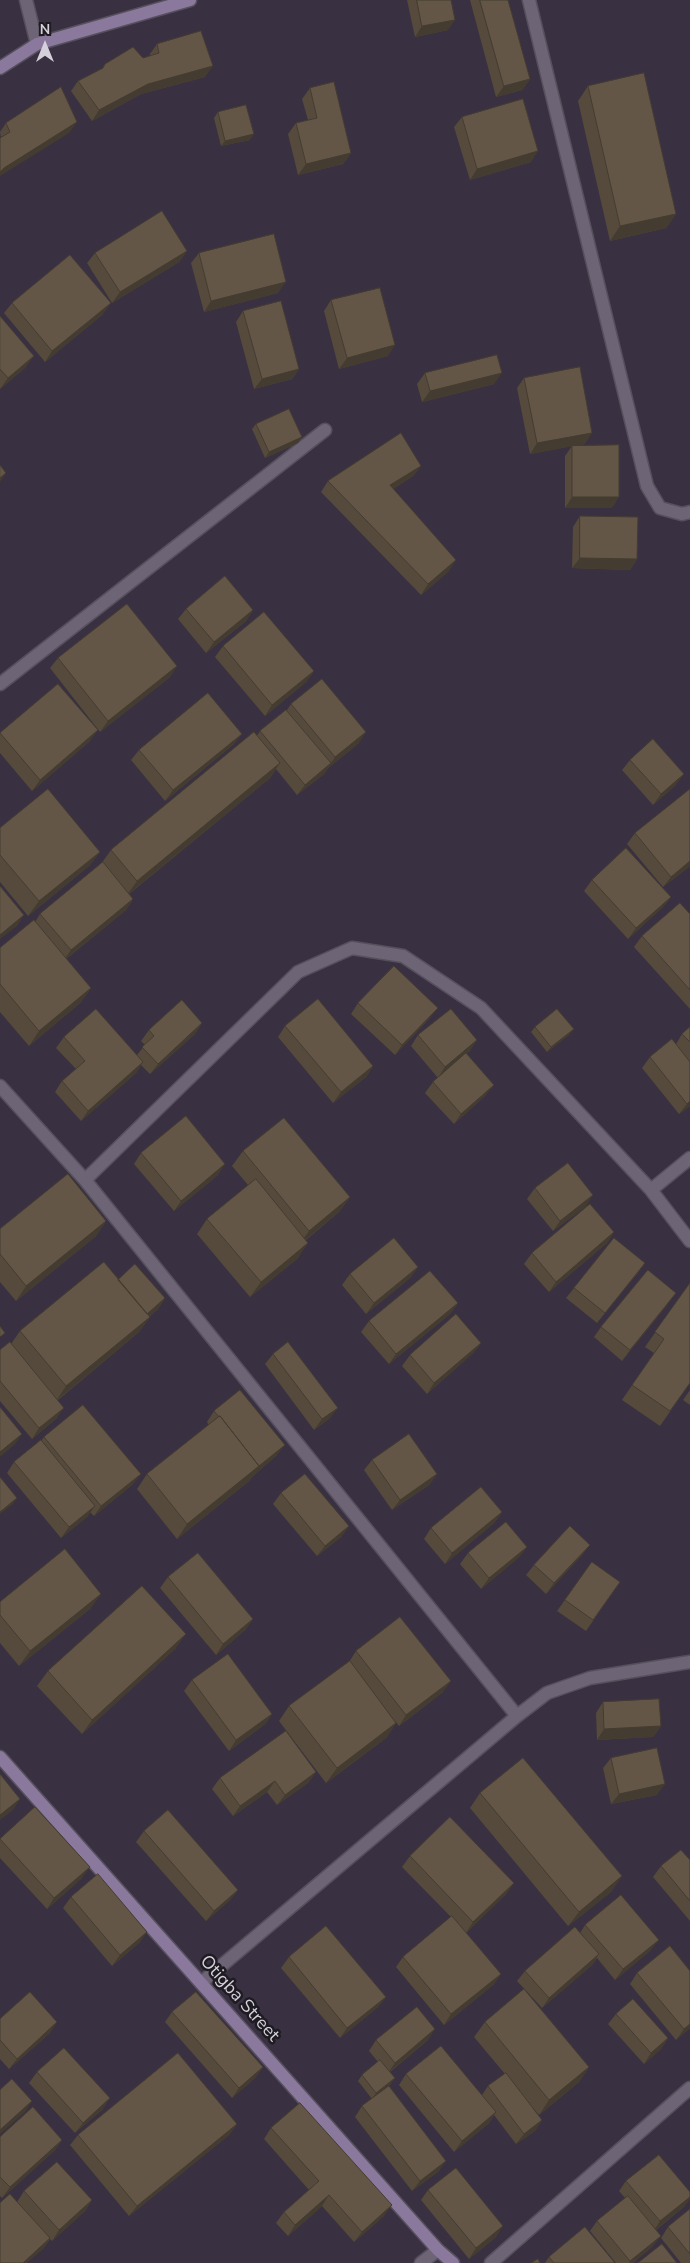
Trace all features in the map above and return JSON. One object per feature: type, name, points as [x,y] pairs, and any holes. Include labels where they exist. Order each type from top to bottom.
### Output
[{"type":"street","points":[[26,0],[37,44]]},
{"type":"street","points":[[0,68],[37,44],[190,0]]},
{"type":"street","points":[[529,0],[647,486],[660,508],[682,514],[690,512]]},
{"type":"street","points":[[0,684],[325,430]]},
{"type":"street","points":[[86,1180],[298,972],[352,948],[403,956],[481,1008],[651,1190],[690,1241]]},
{"type":"street","points":[[0,1086],[86,1180],[517,1716]]},
{"type":"street","points":[[651,1190],[690,1158]]},
{"type":"street","points":[[201,1983],[517,1716],[547,1693],[590,1678],[690,1662]]},
{"type":"street","name":"Otigba Street","points":[[0,1757],[438,2250],[453,2263]]},
{"type":"street","points":[[492,2263],[690,2088]]},
{"type":"street","points":[[421,2263],[438,2250]]},
{"type":"building","points":[[417,0],[451,0],[455,20],[422,26]]},
{"type":"building","points":[[480,0],[508,0],[530,79],[504,86]]},
{"type":"building","points":[[201,31],[213,66],[148,84],[99,110],[78,81],[103,68],[105,64],[133,47],[143,58],[159,53],[157,44]]},
{"type":"building","points":[[644,73],[676,214],[620,226],[588,86]]},
{"type":"building","points":[[334,82],[351,153],[306,164],[296,123],[317,118],[310,88]]},
{"type":"building","points":[[61,87],[77,122],[0,172],[0,138],[10,132],[6,123]]},
{"type":"building","points":[[523,99],[538,151],[477,169],[462,117]]},
{"type":"building","points":[[246,105],[254,134],[225,141],[218,112]]},
{"type":"building","points":[[162,211],[187,251],[120,292],[95,253]]},
{"type":"building","points":[[274,234],[286,282],[211,301],[199,253]]},
{"type":"building","points":[[70,255],[111,303],[52,351],[12,303]]},
{"type":"building","points":[[380,288],[395,345],[347,358],[331,300]]},
{"type":"building","points":[[281,301],[299,369],[262,379],[243,311]]},
{"type":"building","points":[[0,316],[34,356],[8,378],[0,369]]},
{"type":"building","points":[[497,355],[502,373],[430,391],[425,373]]},
{"type":"building","points":[[580,367],[592,433],[537,443],[524,378]]},
{"type":"building","points":[[289,409],[302,437],[269,452],[256,424]]},
{"type":"building","points":[[401,433],[421,466],[390,485],[456,560],[428,584],[328,481]]},
{"type":"building","points":[[619,445],[619,497],[572,497],[572,446]]},
{"type":"building","points":[[0,465],[6,473],[0,478]]},
{"type":"building","points":[[580,516],[638,517],[637,559],[580,558]]},
{"type":"building","points":[[225,576],[253,610],[214,642],[186,609]]},
{"type":"building","points":[[127,604],[177,666],[108,721],[58,658]]},
{"type":"building","points":[[264,612],[314,671],[272,705],[223,646]]},
{"type":"building","points":[[322,679],[366,732],[335,757],[291,704]]},
{"type":"building","points":[[58,684],[98,730],[40,780],[0,733]]},
{"type":"building","points":[[208,693],[242,734],[173,790],[139,750]]},
{"type":"building","points":[[286,710],[331,763],[305,785],[260,731]]},
{"type":"building","points":[[254,732],[280,763],[137,881],[111,850]]},
{"type":"building","points":[[653,739],[684,774],[661,794],[630,760]]},
{"type":"building","points":[[48,789],[100,852],[39,901],[0,855],[0,828]]},
{"type":"building","points":[[690,789],[690,861],[671,877],[635,833]]},
{"type":"building","points":[[626,848],[671,897],[636,928],[592,880]]},
{"type":"building","points":[[103,862],[133,899],[71,950],[40,914]]},
{"type":"building","points":[[0,886],[24,915],[0,935]]},
{"type":"building","points":[[680,903],[690,914],[690,990],[642,936]]},
{"type":"building","points":[[34,920],[91,988],[39,1031],[0,984],[0,948]]},
{"type":"building","points":[[394,966],[438,1008],[402,1045],[358,1003]]},
{"type":"building","points":[[318,999],[373,1066],[341,1092],[285,1026]]},
{"type":"building","points":[[182,1000],[202,1023],[158,1064],[142,1047],[154,1036],[149,1030]]},
{"type":"building","points":[[96,1009],[143,1062],[88,1111],[62,1081],[85,1061],[64,1037]]},
{"type":"building","points":[[451,1009],[477,1040],[445,1067],[418,1035]]},
{"type":"building","points":[[557,1009],[574,1029],[551,1047],[535,1027]]},
{"type":"building","points":[[690,1027],[690,1042],[682,1034]]},
{"type":"building","points":[[672,1039],[690,1062],[690,1101],[687,1104],[650,1057]]},
{"type":"building","points":[[466,1053],[494,1085],[461,1114],[433,1082]]},
{"type":"building","points":[[186,1116],[225,1164],[181,1201],[141,1153]]},
{"type":"building","points":[[284,1118],[350,1197],[309,1231],[243,1151]]},
{"type":"building","points":[[568,1163],[593,1195],[560,1221],[535,1188]]},
{"type":"building","points":[[68,1174],[106,1221],[26,1286],[0,1254],[0,1229]]},
{"type":"building","points":[[256,1179],[308,1243],[261,1282],[207,1219]]},
{"type":"building","points":[[590,1204],[614,1232],[556,1282],[532,1253]]},
{"type":"building","points":[[394,1238],[418,1267],[374,1303],[350,1274]]},
{"type":"building","points":[[614,1238],[645,1263],[605,1313],[574,1288]]},
{"type":"building","points":[[104,1262],[150,1317],[66,1386],[20,1331]]},
{"type":"building","points":[[135,1264],[165,1298],[147,1314],[118,1280]]},
{"type":"building","points":[[648,1270],[676,1293],[630,1350],[601,1327]]},
{"type":"building","points":[[430,1271],[458,1303],[396,1354],[369,1321]]},
{"type":"building","points":[[690,1283],[690,1383],[670,1411],[632,1385],[664,1339],[655,1332]]},
{"type":"building","points":[[456,1314],[481,1343],[434,1383],[410,1355]]},
{"type":"building","points":[[0,1326],[5,1333],[0,1337]]},
{"type":"building","points":[[10,1342],[64,1408],[39,1428],[0,1381],[0,1350]]},
{"type":"building","points":[[288,1342],[338,1408],[322,1419],[273,1354]]},
{"type":"building","points":[[240,1390],[285,1445],[259,1466],[214,1411]]},
{"type":"building","points":[[83,1405],[141,1474],[101,1506],[44,1437]]},
{"type":"building","points":[[0,1407],[22,1434],[0,1452]]},
{"type":"building","points":[[220,1416],[259,1466],[187,1524],[147,1474]]},
{"type":"building","points":[[409,1434],[437,1474],[400,1500],[372,1460]]},
{"type":"building","points":[[41,1440],[95,1506],[69,1527],[14,1462]]},
{"type":"building","points":[[305,1474],[349,1526],[325,1546],[281,1493]]},
{"type":"building","points":[[0,1477],[17,1498],[0,1512]]},
{"type":"building","points":[[481,1487],[502,1512],[452,1553],[431,1528]]},
{"type":"building","points":[[506,1522],[527,1547],[489,1578],[468,1553]]},
{"type":"building","points":[[570,1526],[590,1545],[554,1583],[534,1565]]},
{"type":"building","points":[[65,1549],[101,1594],[30,1651],[0,1615],[0,1602]]},
{"type":"building","points":[[198,1553],[253,1619],[223,1644],[168,1577]]},
{"type":"building","points":[[592,1562],[620,1582],[593,1620],[565,1600]]},
{"type":"building","points":[[142,1586],[186,1634],[92,1720],[48,1671]]},
{"type":"building","points":[[400,1617],[451,1681],[406,1715],[356,1651]]},
{"type":"building","points":[[228,1654],[272,1714],[236,1740],[192,1680]]},
{"type":"building","points":[[350,1661],[396,1723],[337,1768],[289,1706]]},
{"type":"building","points":[[659,1699],[661,1726],[604,1729],[603,1702]]},
{"type":"building","points":[[286,1731],[316,1772],[285,1795],[275,1781],[240,1806],[220,1778]]},
{"type":"building","points":[[657,1748],[665,1784],[619,1794],[611,1758]]},
{"type":"building","points":[[523,1758],[622,1876],[579,1912],[480,1793]]},
{"type":"building","points":[[0,1774],[20,1799],[0,1815]]},
{"type":"building","points":[[35,1807],[90,1867],[54,1898],[0,1839]]},
{"type":"building","points":[[168,1810],[238,1890],[214,1911],[144,1831]]},
{"type":"building","points":[[450,1817],[514,1883],[473,1922],[410,1856]]},
{"type":"building","points":[[681,1850],[690,1860],[690,1901],[661,1866]]},
{"type":"building","points":[[98,1874],[147,1932],[120,1955],[71,1897]]},
{"type":"building","points":[[621,1895],[659,1940],[623,1969],[585,1925]]},
{"type":"building","points":[[452,1916],[501,1974],[451,2014],[403,1957]]},
{"type":"building","points":[[326,1926],[386,1997],[347,2028],[289,1957]]},
{"type":"building","points":[[575,1927],[599,1954],[549,1998],[525,1971]]},
{"type":"building","points":[[670,1946],[690,1971],[690,2024],[684,2029],[637,1973]]},
{"type":"building","points":[[524,1989],[589,2067],[549,2100],[485,2022]]},
{"type":"building","points":[[30,1992],[57,2022],[17,2059],[0,2040],[0,2019]]},
{"type":"building","points":[[196,1992],[263,2067],[239,2088],[172,2012]]},
{"type":"building","points":[[633,1999],[668,2038],[651,2053],[616,2014]]},
{"type":"building","points":[[417,2007],[435,2029],[395,2063],[376,2040]]},
{"type":"building","points":[[441,2046],[496,2112],[462,2141],[406,2074]]},
{"type":"building","points":[[64,2048],[110,2098],[83,2123],[37,2072]]},
{"type":"building","points":[[178,2053],[237,2124],[137,2206],[78,2135]]},
{"type":"building","points":[[380,2060],[395,2078],[376,2093],[362,2075]]},
{"type":"building","points":[[506,2073],[542,2120],[524,2134],[488,2086]]},
{"type":"building","points":[[12,2079],[32,2101],[0,2130],[0,2090]]},
{"type":"building","points":[[389,2086],[446,2161],[420,2181],[362,2106]]},
{"type":"building","points":[[300,2103],[392,2205],[362,2232],[329,2195],[295,2225],[284,2212],[319,2181],[271,2128]]},
{"type":"building","points":[[33,2107],[62,2140],[10,2187],[0,2177],[0,2137]]},
{"type":"building","points":[[659,2155],[690,2192],[690,2197],[660,2221],[626,2181]]},
{"type":"building","points":[[57,2162],[92,2200],[59,2230],[24,2191]]},
{"type":"building","points":[[456,2168],[503,2226],[476,2248],[428,2190]]},
{"type":"building","points":[[10,2194],[50,2238],[23,2263],[0,2263],[0,2203]]},
{"type":"building","points":[[628,2196],[661,2236],[630,2261],[597,2221]]},
{"type":"building","points":[[690,2209],[690,2254],[668,2227]]},
{"type":"building","points":[[585,2227],[615,2263],[554,2263],[549,2257]]},
{"type":"building","points":[[662,2244],[677,2263],[638,2263]]},
{"type":"building","points":[[538,2259],[540,2263],[531,2263]]}]
